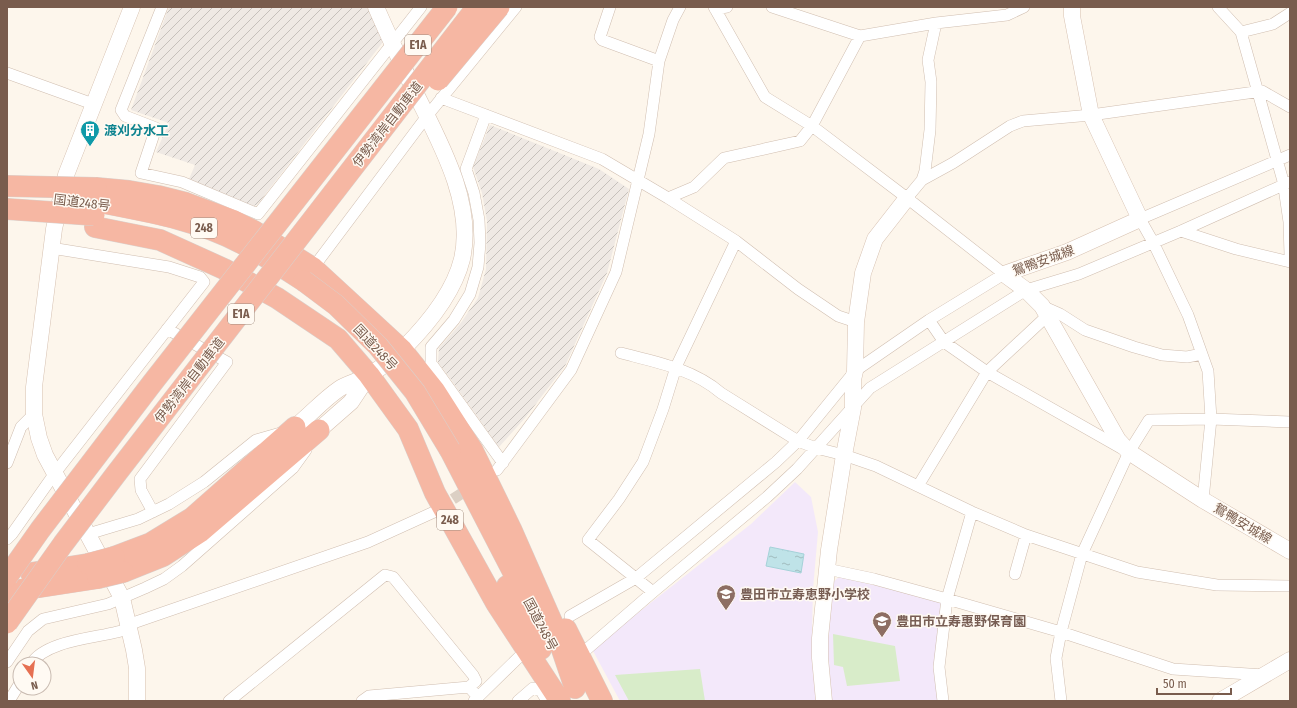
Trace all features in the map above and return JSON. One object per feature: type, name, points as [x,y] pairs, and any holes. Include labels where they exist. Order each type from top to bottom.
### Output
[{"type":"highway","points":[[388,82],[437,7]]},
{"type":"highway","name":"伊勢湾岸自動車道","points":[[7,577],[40,530],[124,420],[447,7]]},
{"type":"highway","name":"伊勢湾岸自動車道","points":[[7,623],[63,544],[116,474],[477,7]]},
{"type":"highway","points":[[241,314],[314,233],[499,7]]},
{"type":"highway","name":"248","points":[[7,186],[95,208],[224,269],[277,298],[338,339],[369,375],[408,429],[435,493],[496,603],[555,651],[602,701]]},
{"type":"highway","name":"国道248号","points":[[11,205],[95,208],[169,216],[210,230],[240,243],[305,280],[336,306],[378,346],[415,392],[445,454],[555,651],[571,698]]},
{"type":"highway","name":"248","points":[[305,280],[402,350],[434,390],[473,451],[511,529],[523,542],[555,651],[571,698]]},
{"type":"highway","points":[[118,565],[192,518],[296,427]]},
{"type":"highway","points":[[7,592],[118,565],[163,556],[200,532],[319,430]]},
{"type":"highway","points":[[7,577],[93,571]]},
{"type":"street","points":[[132,7],[66,174],[51,248],[34,386],[34,414],[39,438],[45,455],[122,598],[129,626],[136,668],[137,701]]},
{"type":"street","points":[[162,7],[121,110],[125,116],[156,128],[142,174],[182,182],[258,214],[391,43],[421,7]]},
{"type":"street","points":[[88,534],[153,512],[204,482],[256,440],[296,427],[339,389],[369,375],[402,350],[438,308],[454,282],[462,259],[464,240],[459,194],[445,154],[391,43],[376,7]]},
{"type":"street","points":[[305,280],[427,116],[516,7]]},
{"type":"street","points":[[610,7],[600,37],[602,40],[659,61]]},
{"type":"street","points":[[486,115],[466,168],[474,193],[479,220],[480,244],[478,267],[470,294],[454,320],[430,347],[431,363],[500,466],[571,370],[616,272],[649,134],[659,61],[673,20],[680,7]]},
{"type":"street","points":[[555,651],[636,578],[776,462],[798,441],[854,375],[929,320],[1006,276],[812,126],[765,97],[715,8],[727,7]]},
{"type":"street","points":[[772,7],[860,36],[936,23],[1007,15],[1024,7]]},
{"type":"street","points":[[1072,7],[1072,16],[1091,115],[1188,315],[1208,371],[1211,419],[1203,500]]},
{"type":"street","points":[[1218,7],[1241,32],[1257,92],[1286,182],[1290,255]]},
{"type":"street","points":[[1241,32],[1273,24],[1290,13]]},
{"type":"street","points":[[824,701],[820,658],[820,638],[827,569],[844,455],[854,408],[856,322],[863,273],[875,239],[922,180],[926,171],[930,130],[931,82],[928,60],[936,23]]},
{"type":"street","points":[[668,198],[694,187],[724,158],[800,141],[812,126],[860,36]]},
{"type":"street","points":[[7,73],[93,104]]},
{"type":"street","points":[[922,180],[1010,126],[1023,121],[1091,115],[1262,91],[1290,107]]},
{"type":"street","points":[[441,98],[602,159],[736,241],[838,316],[856,322]]},
{"type":"street","points":[[1142,221],[1200,192],[1279,162],[1290,155]]},
{"type":"street","points":[[469,687],[476,699],[653,592],[767,497],[797,469],[854,408],[870,388],[1025,289],[1079,274],[1152,241],[1180,231],[1286,182]]},
{"type":"street","name":"鴛鴨安城線","points":[[1006,276],[1142,221]]},
{"type":"street","points":[[1180,231],[1236,249],[1290,262]]},
{"type":"street","points":[[653,592],[588,540],[619,499],[643,462],[663,409],[676,367],[736,241]]},
{"type":"street","points":[[7,539],[55,473],[204,282],[200,277],[169,266],[51,248]]},
{"type":"street","name":"鴛鴨安城線","points":[[1006,276],[1025,289],[1044,311],[1118,440],[1129,452],[1203,500],[1290,551]]},
{"type":"street","points":[[918,486],[987,372],[1044,311],[1060,314],[1085,330],[1162,355],[1187,357],[1202,354]]},
{"type":"street","points":[[929,320],[944,342],[987,372],[1129,452]]},
{"type":"street","points":[[153,512],[141,490],[140,479],[227,362],[167,329]]},
{"type":"street","points":[[621,353],[676,367],[710,383],[721,393],[798,441],[876,466],[972,512],[1026,535],[1137,572],[1217,585],[1290,586]]},
{"type":"street","points":[[7,662],[28,631],[43,620],[108,604],[164,579],[182,566],[293,468],[319,430],[351,402],[369,375]]},
{"type":"street","points":[[7,463],[20,427],[34,414]]},
{"type":"street","points":[[1061,701],[1056,658],[1061,632],[1082,554],[1129,452],[1149,420],[1211,419],[1290,422]]},
{"type":"street","points":[[40,656],[47,651],[64,644],[76,640],[119,632],[136,622],[368,542],[434,512]]},
{"type":"street","points":[[943,701],[939,667],[947,599],[972,512]]},
{"type":"street","points":[[1015,574],[1026,535]]},
{"type":"street","points":[[827,569],[874,579],[947,599],[1061,632],[1173,669],[1264,674]]},
{"type":"street","points":[[229,701],[385,575],[393,577],[473,675],[476,681],[469,687],[369,696],[362,701]]},
{"type":"street","points":[[1220,701],[1290,660]]},
{"type":"street","points":[[518,701],[533,688],[541,691],[547,701]]},
{"type":"shaded area","points":[[169,7],[367,7],[383,42],[257,205],[252,206],[189,179],[195,165],[156,152],[169,123],[131,110]]},
{"type":"shaded area","points":[[490,125],[599,169],[629,189],[607,273],[565,366],[525,418],[499,447],[438,362],[439,348],[460,324],[478,298],[486,269],[487,221],[482,193],[473,167]]},
{"type":"shaded area","name":"豊田市立寿恵野小学校","points":[[795,482],[811,497],[818,532],[813,589],[812,633],[816,701],[620,701],[592,649],[751,524]]},
{"type":"shaded area","name":"豊田市立寿惠野保育園","points":[[839,577],[939,600],[941,603],[940,701],[831,701],[827,655],[828,622],[831,584]]},
{"type":"green space","points":[[833,634],[895,646],[900,681],[847,686],[843,667],[834,665]]},
{"type":"green space","points":[[700,669],[705,701],[629,701],[615,675]]},
{"type":"water","points":[[770,547],[804,554],[801,573],[766,566]]},
{"type":"tunnel","points":[[439,508],[473,486]]},
{"type":"place","name":"渡刈分水工","points":[[90,147]]},
{"type":"place","name":"豊田市立寿恵野小学校","points":[[726,611]]},
{"type":"place","name":"豊田市立寿惠野保育園","points":[[882,638]]}]
